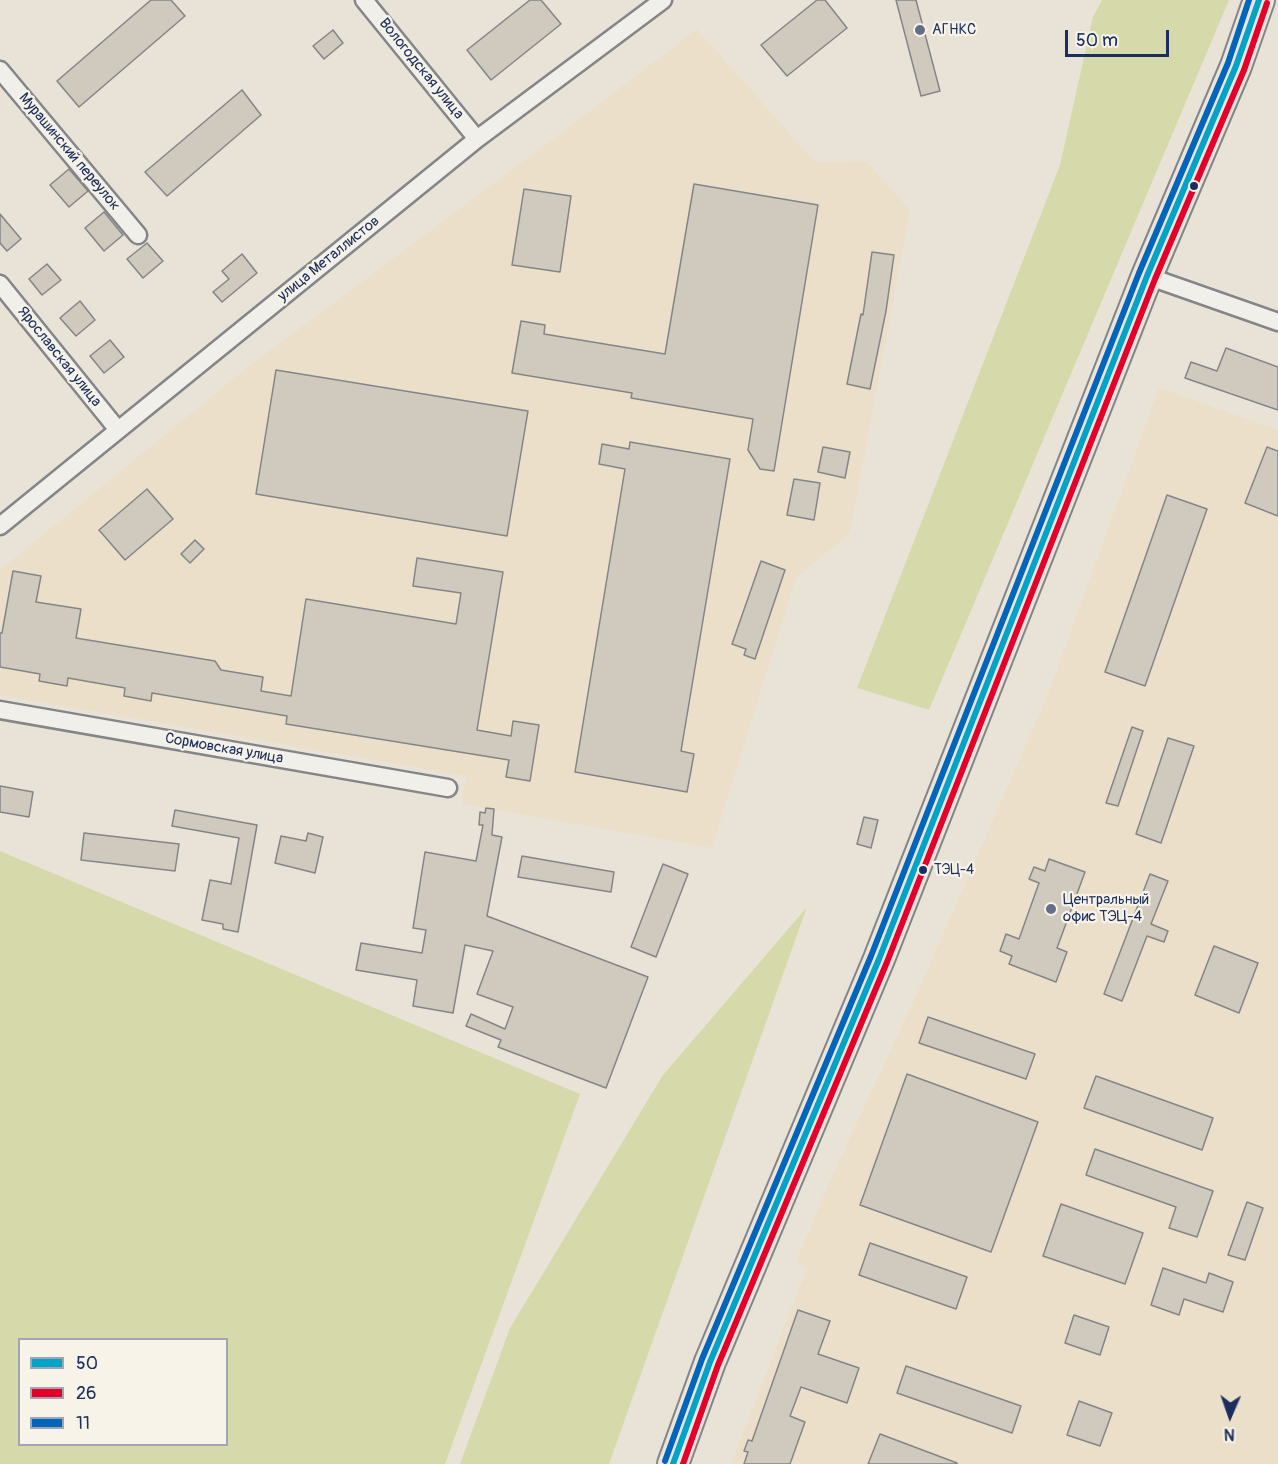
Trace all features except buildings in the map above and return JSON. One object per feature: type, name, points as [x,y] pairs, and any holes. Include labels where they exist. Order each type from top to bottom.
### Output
[{"type":"highway","points":[[673,1464],[710,1362],[879,959],[1148,276],[1236,66],[1259,0]]},
{"type":"street","name":"Вологодская улица","points":[[364,0],[477,139]]},
{"type":"street","name":"улица Металлистов","points":[[0,526],[477,139],[663,0]]},
{"type":"street","name":"Мурашинский переулок","points":[[0,70],[138,235]]},
{"type":"street","points":[[1148,276],[1278,322]]},
{"type":"street","name":"Ярославская улица","points":[[0,284],[118,430]]},
{"type":"street","name":"Сормовская улица","points":[[0,710],[448,788]]},
{"type":"shaded area","points":[[697,29],[815,162],[866,161],[910,210],[850,533],[796,578],[712,848],[462,804],[466,776],[0,695],[0,570],[249,366]]},
{"type":"shaded area","points":[[1159,388],[1278,430],[1278,1464],[731,1464],[807,1268],[796,1262],[831,1178],[915,998],[1048,694]]},
{"type":"green space","points":[[1102,0],[1229,0],[929,710],[857,688],[1060,165],[1093,17]]},
{"type":"green space","points":[[0,851],[580,1094],[445,1464],[0,1464]]},
{"type":"green space","points":[[807,907],[609,1464],[460,1464],[510,1328],[663,1075]]},
{"type":"transit line","name":"11","points":[[665,1461],[702,1359],[871,956],[1139,273],[1228,63],[1249,0]]},
{"type":"transit line","name":"50","points":[[673,1464],[710,1362],[879,959],[1147,276],[1236,66],[1259,0]]},
{"type":"transit line","name":"26","points":[[683,1464],[718,1365],[887,962],[1155,279],[1244,70],[1267,3]]},
{"type":"place","name":"АГНКС","points":[[920,30]]},
{"type":"place","name":"ТЭЦ-4","points":[[923,870]]},
{"type":"place","name":"Центральный офис ТЭЦ-4","points":[[1051,909]]}]
